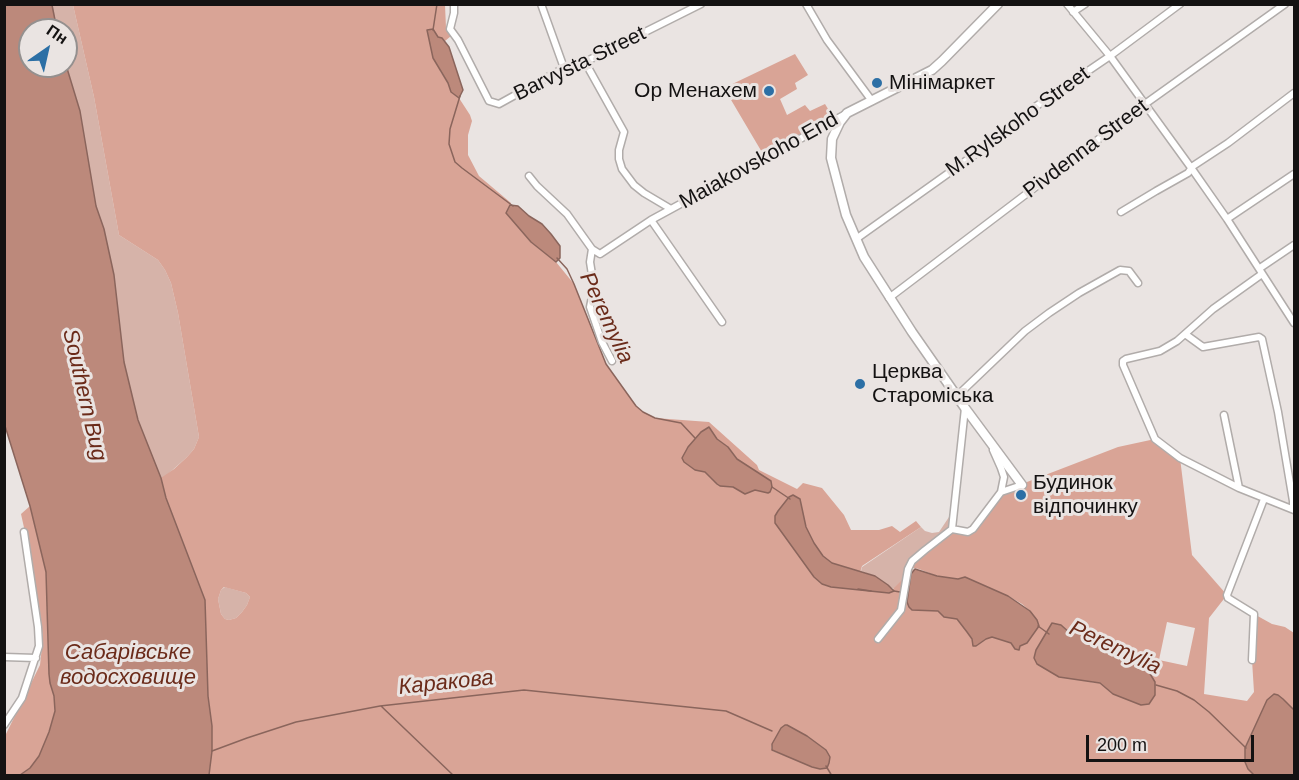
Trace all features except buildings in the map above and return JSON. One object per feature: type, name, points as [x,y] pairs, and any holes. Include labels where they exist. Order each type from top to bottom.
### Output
[{"type":"street","name":"Barvysta Street","points":[[454,4],[450,29],[489,101],[499,104],[564,68],[585,62],[701,4]]},
{"type":"street","points":[[541,4],[564,68]]},
{"type":"street","points":[[806,4],[827,40],[872,101]]},
{"type":"street","points":[[998,4],[932,70],[847,113],[832,139],[831,158],[846,215],[864,257],[965,408],[1022,485],[1001,492]]},
{"type":"street","points":[[1067,4],[1110,56],[1192,169],[1294,323]]},
{"type":"street","points":[[1073,12],[1085,4]]},
{"type":"street","name":"M.Rylskoho Street","points":[[856,239],[1180,4]]},
{"type":"street","name":"Pivdenna Street","points":[[890,298],[1145,104],[1285,4]]},
{"type":"street","name":"Maiakovskoho End","points":[[585,62],[624,132],[619,150],[622,169],[644,194],[671,209]]},
{"type":"street","points":[[1121,212],[1188,173],[1294,93]]},
{"type":"street","name":"Maiakovskoho End","points":[[592,249],[600,254],[651,220],[847,113]]},
{"type":"street","points":[[1227,219],[1294,174]]},
{"type":"street","points":[[529,176],[567,214],[592,249],[590,262],[594,287],[590,307],[602,342],[612,361]]},
{"type":"street","points":[[651,220],[722,322]]},
{"type":"street","points":[[1185,334],[1203,347],[1262,339],[1278,412],[1294,509],[1239,488],[1180,458],[1155,439],[1123,361],[1160,351],[1177,341],[1213,309],[1294,245]]},
{"type":"street","points":[[957,396],[1025,331],[1079,293],[1120,270],[1129,271],[1138,283]]},
{"type":"street","points":[[878,639],[901,610],[908,570],[912,561],[952,529],[965,408]]},
{"type":"street","points":[[1224,416],[1239,488]]},
{"type":"street","points":[[952,529],[968,532],[973,529],[1001,492],[1003,474],[989,441]]},
{"type":"street","points":[[1252,660],[1254,614],[1228,598],[1227,595],[1264,499]]},
{"type":"street","points":[[4,725],[22,698],[39,646],[24,532]]},
{"type":"street","points":[[4,657],[36,658]]},
{"type":"shaded area","points":[[52,5],[73,5],[76,18],[55,18]]},
{"type":"shaded area","points":[[73,5],[445,5],[446,28],[451,36],[445,41],[442,38],[440,71],[451,92],[459,98],[472,121],[468,135],[468,155],[479,176],[511,203],[507,214],[531,242],[556,262],[574,284],[606,364],[636,406],[655,418],[709,422],[757,465],[759,470],[797,489],[803,483],[822,488],[844,515],[851,530],[879,530],[892,526],[900,532],[916,521],[921,527],[862,566],[855,589],[889,593],[912,570],[915,569],[912,571],[907,602],[912,610],[938,611],[944,617],[957,619],[976,646],[992,636],[1011,643],[1015,649],[1030,611],[1022,604],[965,577],[958,579],[937,576],[909,567],[952,529],[968,532],[1001,492],[1118,447],[1155,439],[1180,458],[1192,555],[1227,595],[1209,618],[1204,694],[1247,701],[1254,692],[1252,660],[1254,614],[1294,633],[1294,710],[1283,699],[1248,769],[1254,775],[209,775],[212,726],[208,696],[205,600],[166,498],[161,478],[187,457],[194,449],[199,437],[171,283],[158,260],[119,235],[94,97],[78,18],[76,18]],"holes":[[[717,439],[728,447],[737,459],[771,481],[770,492],[755,490],[745,494],[733,487],[717,484],[705,472]],[[224,587],[246,593],[250,597],[242,612],[236,618],[229,620],[221,614],[218,599]],[[1167,622],[1195,628],[1187,666],[1159,660]],[[1052,623],[1061,625],[1070,633],[1077,627],[1125,654],[1155,683],[1155,695],[1149,703],[1113,694],[1100,683],[1091,682],[1047,633]],[[807,736],[826,750],[830,760],[783,755],[773,751],[772,744]]]},
{"type":"shaded area","points":[[78,27],[94,97],[119,235],[158,260],[171,283],[199,437],[194,449],[168,474],[214,596],[158,516],[124,362],[114,275],[104,229],[96,206],[80,111],[70,78],[78,78]]},
{"type":"shaded area","points":[[795,54],[808,75],[795,83],[797,89],[780,99],[787,115],[805,105],[810,111],[825,104],[833,117],[763,154],[724,88]]},
{"type":"shaded area","points":[[30,506],[46,572],[49,674],[55,711],[39,756],[30,768],[20,775],[5,776],[5,736],[40,665],[43,637],[36,604],[30,548],[21,514]]},
{"type":"shaded area","points":[[949,517],[953,517],[952,529],[912,561],[904,591],[892,588],[875,576],[861,571],[862,567],[921,527],[932,533],[939,532]]},
{"type":"shaded area","points":[[225,587],[246,593],[250,597],[242,612],[236,618],[229,620],[221,614],[218,599],[221,590]]},
{"type":"water","name":"Сабарівське водосховище","points":[[4,5],[52,5],[55,18],[18,18],[18,78],[70,78],[80,111],[96,206],[104,229],[114,275],[124,362],[138,420],[205,600],[208,696],[212,726],[209,775],[20,775],[30,768],[39,756],[55,711],[49,674],[46,572],[30,506],[5,426]]},
{"type":"water","points":[[433,29],[449,47],[463,90],[459,98],[451,92],[433,58],[427,30]]},
{"type":"water","points":[[510,205],[518,206],[542,224],[551,234],[560,246],[560,258],[556,262],[531,242],[506,213]]},
{"type":"water","points":[[709,427],[717,439],[728,447],[737,459],[771,481],[770,492],[755,490],[745,494],[733,487],[720,486],[705,472],[695,470],[684,462],[682,458],[688,447],[701,432]]},
{"type":"water","points":[[793,495],[800,499],[806,527],[823,556],[832,563],[875,576],[894,591],[889,593],[831,587],[822,584],[814,577],[775,523],[778,511]]},
{"type":"water","points":[[915,569],[937,576],[958,579],[965,577],[1008,596],[1030,611],[1039,626],[1019,650],[1015,649],[1011,643],[992,637],[973,646],[972,639],[957,619],[944,617],[938,611],[912,610],[909,607],[907,602],[911,574]]},
{"type":"water","points":[[1052,623],[1061,625],[1070,633],[1076,627],[1125,654],[1149,672],[1155,682],[1155,695],[1149,704],[1141,705],[1113,694],[1100,683],[1059,677],[1037,664],[1034,658],[1036,650]]},
{"type":"water","points":[[1274,694],[1294,710],[1294,775],[1254,775],[1245,762],[1245,748],[1267,700]]},
{"type":"water","points":[[785,725],[807,736],[826,750],[830,757],[827,768],[812,767],[772,750],[772,744]]},
{"type":"waterway","name":"Peremylia","points":[[433,30],[437,4]]},
{"type":"waterway","name":"Peremylia","points":[[460,96],[450,129],[449,144],[455,162],[513,206]]},
{"type":"waterway","name":"Peremylia","points":[[557,258],[567,269],[574,284],[606,364],[636,406],[655,418],[681,423],[695,438]]},
{"type":"waterway","name":"Peremylia","points":[[772,487],[790,499]]},
{"type":"waterway","name":"Peremylia","points":[[858,589],[871,591]]},
{"type":"waterway","name":"Peremylia","points":[[894,591],[900,592]]},
{"type":"waterway","name":"Peremylia","points":[[1038,626],[1049,634]]},
{"type":"waterway","name":"Peremylia","points":[[1156,685],[1177,691],[1194,700],[1246,748]]},
{"type":"waterway","name":"Каракова","points":[[212,751],[296,722],[380,706],[524,690],[726,711],[772,731]]},
{"type":"waterway","points":[[381,706],[454,776]]},
{"type":"waterway","name":"Каракова","points":[[826,766],[832,776]]},
{"type":"place","name":"Мінімаркет","points":[[877,83]]},
{"type":"place","name":"Ор Менахем","points":[[769,91]]},
{"type":"place","name":"Церква Староміська","points":[[860,384]]},
{"type":"place","name":"Будинок відпочинку","points":[[1021,495]]},
{"type":"water label","name":"Southern Bug","points":[[84,395]]}]
